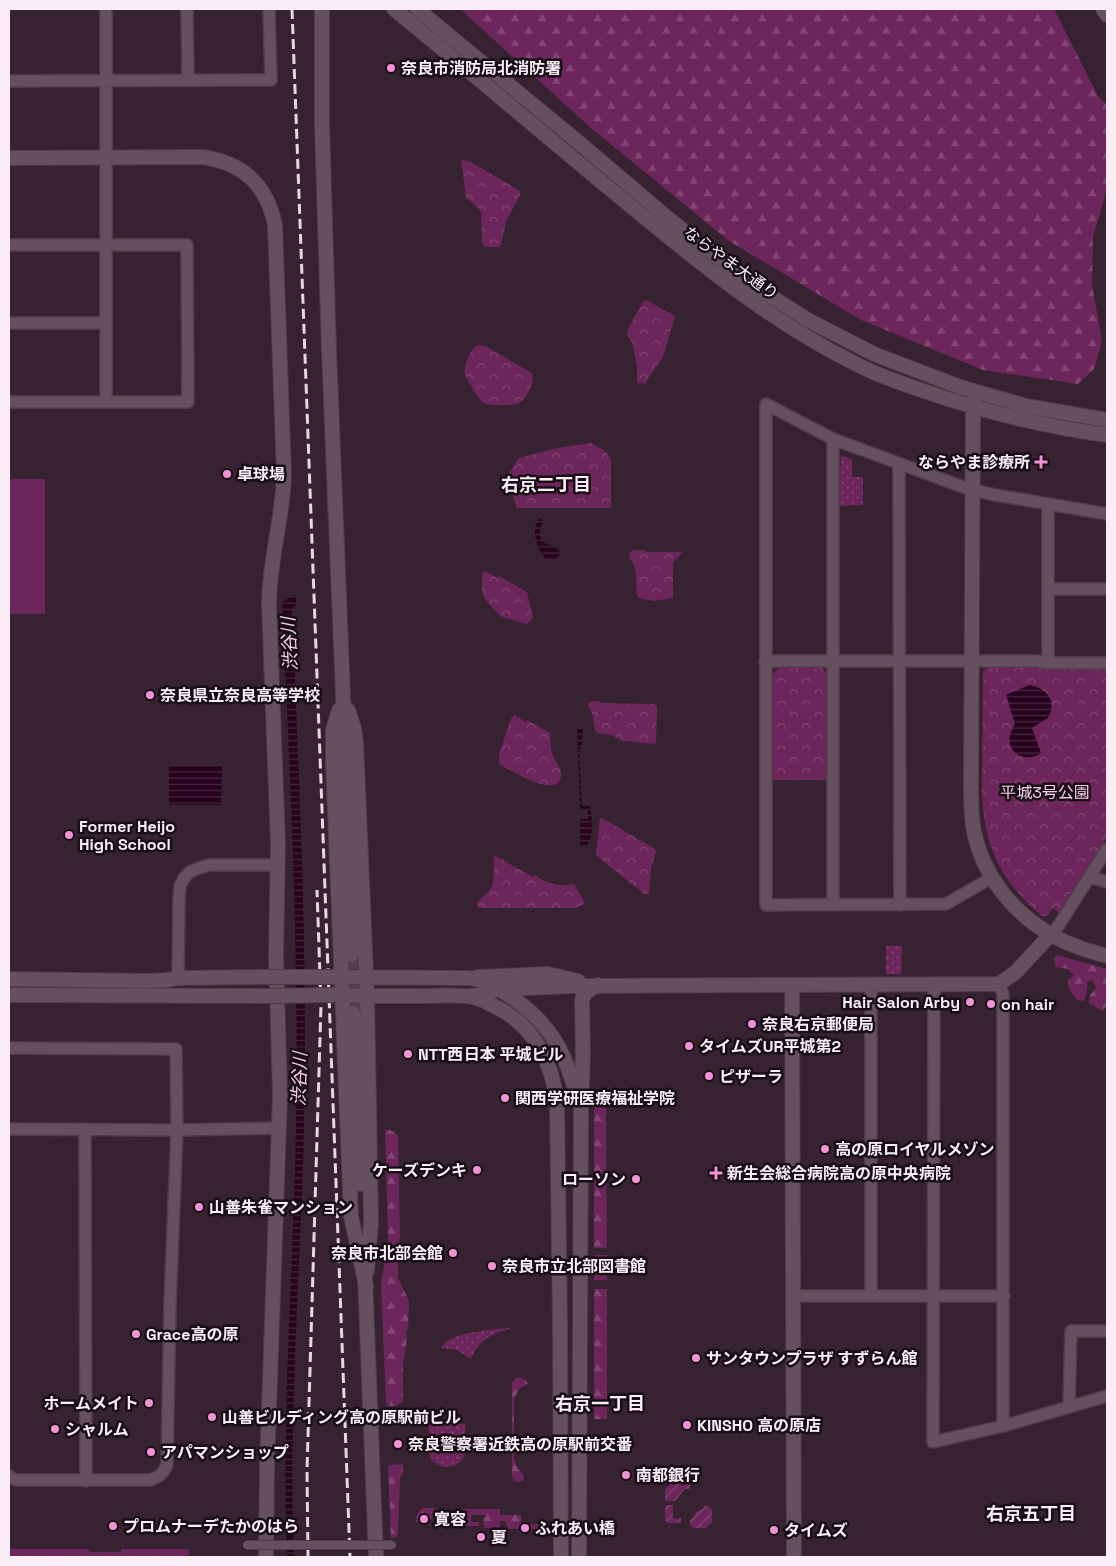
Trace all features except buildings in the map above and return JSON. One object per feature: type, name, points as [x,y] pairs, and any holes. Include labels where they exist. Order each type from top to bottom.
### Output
[{"type":"street","points":[[106,9],[106,402]]},
{"type":"street","points":[[187,9],[188,80]]},
{"type":"street","points":[[9,80],[271,80],[269,9]]},
{"type":"street","name":"ならやま大通り","points":[[394,9],[661,232],[746,298],[810,338],[860,366],[973,408],[1049,426],[1107,435]]},
{"type":"street","name":"ならやま大通り","points":[[417,9],[670,220],[754,286],[808,320],[865,349],[977,393],[1026,406],[1107,420]]},
{"type":"street","points":[[1103,9],[1107,15]]},
{"type":"street","points":[[324,12],[322,125],[343,695],[350,955]]},
{"type":"street","points":[[9,158],[203,157],[226,162],[244,172],[258,186],[274,217],[284,474],[283,495],[270,578],[269,605],[278,843],[276,865],[276,956],[280,1128],[267,1465],[266,1557]]},
{"type":"street","points":[[9,245],[187,245],[188,402],[9,402]]},
{"type":"street","points":[[9,323],[105,323]]},
{"type":"street","points":[[977,393],[973,408],[971,786],[972,816],[978,846],[991,878],[1026,919],[1050,935],[1080,948],[1107,956]]},
{"type":"street","points":[[991,878],[946,904],[766,905],[766,404],[833,439],[972,490],[1107,514]]},
{"type":"street","points":[[833,439],[833,904]]},
{"type":"street","points":[[899,464],[900,905]]},
{"type":"street","points":[[1048,504],[1048,662]]},
{"type":"street","points":[[1048,589],[1107,589]]},
{"type":"street","points":[[765,661],[1107,662]]},
{"type":"street","points":[[343,695],[333,730],[338,996],[350,1216],[366,1286]]},
{"type":"street","points":[[343,695],[354,728],[356,743],[367,996],[371,1222],[366,1286]]},
{"type":"street","points":[[9,995],[467,996],[500,989],[598,986],[999,984],[1016,972],[1059,925],[1107,850]]},
{"type":"street","points":[[178,978],[179,893],[184,878],[190,872],[209,865],[276,865]]},
{"type":"street","points":[[1090,877],[1107,882]]},
{"type":"street","points":[[9,980],[150,981],[178,978],[264,977],[467,978],[548,974],[598,986]]},
{"type":"street","points":[[505,1012],[498,996],[500,989],[504,983],[518,975]]},
{"type":"street","points":[[467,978],[481,980],[500,989],[527,1008],[550,1033],[560,1048],[571,1076],[581,1112]]},
{"type":"street","points":[[934,984],[933,1442],[1003,1426],[1107,1396]]},
{"type":"street","points":[[999,984],[1003,994],[1003,1426]]},
{"type":"street","points":[[792,985],[794,1557]]},
{"type":"street","points":[[870,1296],[871,985]]},
{"type":"street","points":[[579,1557],[582,1001],[587,992],[598,986]]},
{"type":"street","points":[[467,996],[479,999],[505,1012],[524,1027],[545,1055],[554,1082],[557,1104],[561,1557]]},
{"type":"street","points":[[353,1014],[376,1557]]},
{"type":"street","points":[[9,1048],[176,1049],[177,1130],[170,1304],[167,1465],[159,1476],[150,1480],[16,1480],[9,1476]]},
{"type":"street","points":[[9,1129],[177,1130],[280,1128]]},
{"type":"street","points":[[85,1129],[86,1481]]},
{"type":"street","points":[[794,1296],[1004,1296]]},
{"type":"street","points":[[1070,1406],[1070,1331],[1107,1331]]},
{"type":"street","points":[[247,1545],[392,1545]]},
{"type":"green space","points":[[460,9],[1054,9],[1098,96],[1107,105],[1107,189],[1093,237],[1092,285],[1102,341],[1094,369],[1078,384],[983,370],[861,320],[729,241],[591,128]]},
{"type":"green space","points":[[461,159],[471,162],[520,191],[520,195],[506,222],[501,245],[498,247],[486,247],[482,244],[481,212],[466,198]]},
{"type":"green space","points":[[646,300],[675,316],[663,357],[646,384],[637,383],[637,366],[633,345],[627,335],[629,327]]},
{"type":"green space","points":[[477,345],[485,346],[532,373],[531,385],[522,401],[512,405],[496,405],[484,403],[479,398],[465,375],[468,358]]},
{"type":"green space","points":[[591,443],[606,452],[611,459],[611,508],[517,508],[506,477],[519,458],[557,448]]},
{"type":"green space","points":[[841,455],[852,460],[852,477],[863,477],[863,505],[839,506]]},
{"type":"green space","points":[[9,479],[45,479],[45,614],[9,614]]},
{"type":"green space","points":[[645,550],[645,552],[683,552],[673,563],[673,598],[654,601],[638,598],[635,567],[629,558],[630,552]]},
{"type":"green space","points":[[485,571],[498,578],[499,576],[527,592],[533,618],[530,622],[526,624],[500,616],[484,598],[482,575]]},
{"type":"green space","points":[[779,668],[822,668],[826,673],[827,780],[773,780],[773,674]]},
{"type":"green space","name":"平城3号公園","points":[[987,668],[1107,668],[1107,837],[1059,913],[1053,908],[1048,915],[1043,917],[1028,904],[1006,877],[991,847],[986,830],[982,793],[983,672]]},
{"type":"green space","points":[[600,701],[600,703],[655,704],[657,707],[656,743],[623,741],[612,735],[597,733],[588,704]]},
{"type":"green space","points":[[514,715],[550,733],[552,753],[561,771],[559,782],[553,785],[544,785],[534,782],[499,764],[499,753]]},
{"type":"green space","points":[[600,818],[655,849],[649,894],[644,894],[596,855]]},
{"type":"green space","points":[[494,855],[533,877],[534,875],[549,883],[558,885],[574,884],[584,904],[576,908],[479,908],[478,902],[490,890],[492,885]]},
{"type":"green space","points":[[886,946],[902,946],[901,974],[886,974]]},
{"type":"green space","points":[[1057,955],[1107,969],[1107,1005],[1102,1011],[1089,1003],[1090,995],[1096,988],[1092,980],[1087,982],[1088,987],[1085,1001],[1077,1000],[1069,989],[1067,980],[1074,976],[1068,969],[1056,967],[1054,959]]},
{"type":"green space","points":[[594,1092],[606,1092],[607,1248],[594,1248]]},
{"type":"green space","points":[[385,1130],[391,1130],[398,1136],[400,1236],[398,1278],[409,1301],[408,1330],[406,1332],[407,1339],[403,1366],[403,1401],[393,1406],[386,1404],[381,1284],[388,1239]]},
{"type":"green space","points":[[594,1255],[607,1255],[607,1280],[594,1280]]},
{"type":"green space","points":[[594,1289],[607,1289],[607,1419],[594,1419]]},
{"type":"green space","points":[[516,1327],[489,1337],[479,1346],[471,1359],[457,1350],[441,1348],[446,1342],[464,1334]]},
{"type":"green space","points":[[519,1377],[526,1380],[528,1384],[520,1388],[514,1398],[514,1458],[516,1465],[524,1476],[523,1481],[519,1482],[514,1481],[512,1476],[512,1383]]},
{"type":"green space","points":[[429,1424],[465,1424],[466,1445],[462,1460],[454,1465],[444,1466],[435,1463],[431,1459],[428,1447]]},
{"type":"green space","points":[[403,1464],[403,1474],[400,1477],[398,1534],[397,1537],[391,1538],[388,1467],[390,1465]]},
{"type":"green space","points":[[672,1482],[690,1482],[690,1489],[685,1489],[675,1501],[665,1501],[665,1489]]},
{"type":"green space","points":[[673,1505],[673,1516],[671,1517],[679,1519],[681,1517],[681,1523],[668,1523],[665,1520],[665,1507]]},
{"type":"green space","points":[[704,1506],[709,1506],[712,1511],[712,1523],[706,1528],[694,1528],[690,1525],[690,1519],[693,1518],[695,1513],[703,1509]]},
{"type":"green space","points":[[423,1508],[435,1508],[434,1517],[428,1522],[416,1522],[417,1513]]},
{"type":"green space","points":[[463,1509],[500,1509],[500,1515],[521,1515],[521,1524],[539,1524],[539,1529],[521,1526],[521,1529],[507,1529],[506,1521],[500,1521],[500,1528],[484,1528],[483,1518],[485,1518],[485,1515],[471,1515],[471,1522],[479,1522],[479,1526],[463,1526]]},
{"type":"green space","points":[[9,1549],[88,1549],[91,1552],[121,1552],[122,1549],[189,1549],[189,1557],[9,1557]]},
{"type":"water","points":[[540,518],[542,519],[541,539],[545,543],[556,547],[560,552],[560,555],[553,560],[546,559],[543,556],[537,542],[535,528]]},
{"type":"water","name":"渋谷川","points":[[296,594],[296,605],[292,609],[302,866],[305,1060],[294,1395],[294,1557],[287,1557],[288,1338],[295,1175],[297,1055],[293,861],[282,602]]},
{"type":"water","points":[[1029,685],[1045,692],[1051,700],[1052,706],[1048,718],[1032,728],[1041,753],[1032,757],[1023,757],[1012,749],[1010,744],[1010,736],[1015,724],[1006,695]]},
{"type":"water","points":[[577,729],[583,729],[581,749],[579,749],[582,806],[590,806],[592,821],[591,836],[587,845],[580,845],[580,819],[588,819],[588,809],[580,809]]},
{"type":"water","points":[[169,765],[222,765],[221,805],[169,805]]},
{"type":"tunnel","points":[[351,955],[353,1013]]},
{"type":"railway","points":[[292,9],[350,1557]]},
{"type":"railway","points":[[308,1557],[307,1470],[321,1005],[317,890]]},
{"type":"place","name":"奈良市消防局北消防署","points":[[391,68]]},
{"type":"place","name":"ならやま診療所","points":[[1041,462]]},
{"type":"place","name":"卓球場","points":[[227,474]]},
{"type":"place","name":"奈良県立奈良高等学校","points":[[150,695]]},
{"type":"place","name":"Former Heijo High School","points":[[69,835]]},
{"type":"place","name":"Hair Salon Arby","points":[[970,1002]]},
{"type":"place","name":"on hair","points":[[991,1004]]},
{"type":"place","name":"奈良右京郵便局","points":[[752,1024]]},
{"type":"place","name":"タイムズUR平城第2","points":[[689,1046]]},
{"type":"place","name":"NTT西日本 平城ビル","points":[[408,1054]]},
{"type":"place","name":"ピザーラ","points":[[709,1076]]},
{"type":"place","name":"関西学研医療福祉学院","points":[[505,1098]]},
{"type":"place","name":"高の原ロイヤルメゾン","points":[[825,1149]]},
{"type":"place","name":"ケーズデンキ","points":[[477,1170]]},
{"type":"place","name":"新生会総合病院高の原中央病院","points":[[716,1173]]},
{"type":"place","name":"ローソン","points":[[636,1179]]},
{"type":"place","name":"山善朱雀マンション","points":[[199,1207]]},
{"type":"place","name":"奈良市北部会館","points":[[453,1253]]},
{"type":"place","name":"奈良市立北部図書館","points":[[492,1266]]},
{"type":"place","name":"Grace高の原","points":[[136,1334]]},
{"type":"place","name":"サンタウンプラザ すずらん館","points":[[696,1358]]},
{"type":"place","name":"ホームメイト","points":[[149,1403]]},
{"type":"place","name":"山善ビルディング高の原駅前ビル","points":[[212,1417]]},
{"type":"place","name":"KINSHO 高の原店","points":[[687,1425]]},
{"type":"place","name":"シャルム","points":[[55,1429]]},
{"type":"place","name":"奈良警察署近鉄高の原駅前交番","points":[[398,1444]]},
{"type":"place","name":"アパマンショップ","points":[[151,1452]]},
{"type":"place","name":"南都銀行","points":[[626,1475]]},
{"type":"place","name":"寛容","points":[[424,1519]]},
{"type":"place","name":"プロムナーデたかのはら","points":[[113,1526]]},
{"type":"place","name":"ふれあい橋","points":[[525,1528]]},
{"type":"place","name":"タイムズ","points":[[774,1530]]},
{"type":"place","name":"夏","points":[[481,1537]]},
{"type":"district","name":"右京二丁目","points":[[546,484]]},
{"type":"district","name":"右京一丁目","points":[[600,1403]]},
{"type":"district","name":"右京五丁目","points":[[1031,1513]]}]
